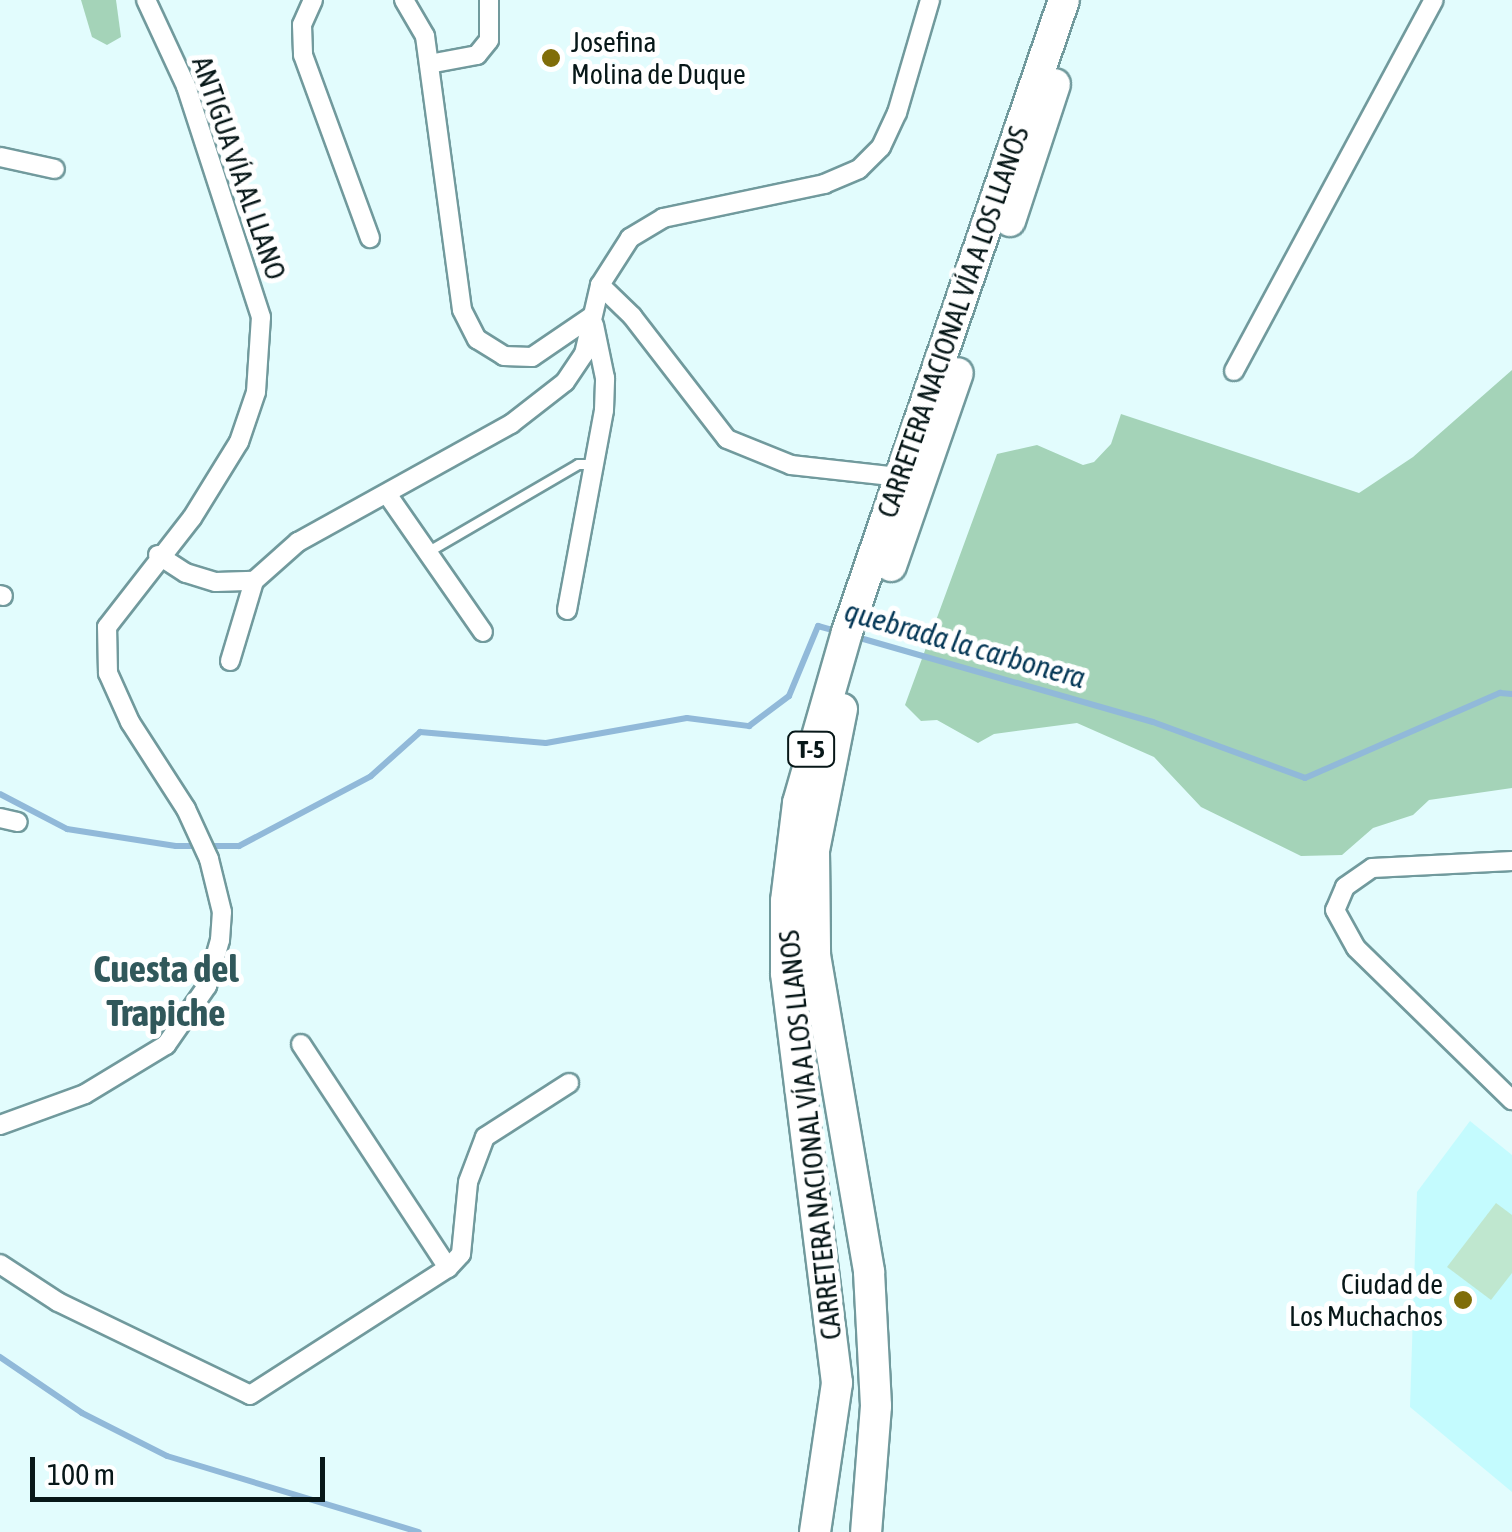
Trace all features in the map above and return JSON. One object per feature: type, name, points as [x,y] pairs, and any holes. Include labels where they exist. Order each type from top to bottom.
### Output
[{"type":"highway","name":"CARRETERA NACIONAL VÍA A LOS LLANOS","points":[[816,1532],[837,1383],[786,973],[786,901],[808,761],[900,476],[1064,0]]},
{"type":"highway","name":"CARRETERA NACIONAL VÍA A LOS LLANOS","points":[[874,1524],[876,1406],[869,1272],[820,990],[814,851],[844,703],[1083,0]]},
{"type":"street","name":"ANTIGUA VÍA AL LLANO","points":[[0,1125],[142,1064],[185,1023],[207,986],[222,912],[209,859],[108,673],[107,627],[158,555],[192,518],[240,442],[256,392],[261,316],[186,86],[146,0]]},
{"type":"street","points":[[312,0],[302,25],[303,55],[370,238]]},
{"type":"street","points":[[404,0],[420,20],[462,310],[477,339],[504,356],[532,357],[592,316]]},
{"type":"street","points":[[429,64],[477,55],[489,40],[489,0]]},
{"type":"street","points":[[230,661],[254,581],[298,542],[511,424],[565,382],[584,354],[600,285],[630,238],[663,218],[824,184],[859,169],[881,147],[897,114],[930,0]]},
{"type":"street","points":[[1234,371],[1434,0]]},
{"type":"street","points":[[0,156],[54,169]]},
{"type":"street","points":[[600,285],[632,316],[727,438],[791,465],[900,476]]},
{"type":"street","points":[[567,610],[606,378],[592,316]]},
{"type":"street","points":[[387,494],[482,632]]},
{"type":"street","points":[[158,555],[201,578],[254,581]]},
{"type":"street","points":[[1512,861],[1372,868],[1345,887],[1335,910],[1356,948],[1512,1100]]},
{"type":"street","points":[[300,1044],[448,1268]]},
{"type":"street","points":[[0,1264],[121,1334],[250,1394],[448,1268],[461,1254],[468,1182],[484,1137],[569,1082]]},
{"type":"lane","points":[[427,552],[578,464],[593,464]]},
{"type":"shaded area","name":"Ciudad de Los Muchachos","points":[[1470,1121],[1512,1155],[1512,1492],[1410,1407],[1417,1192]]},
{"type":"green space","points":[[81,0],[116,0],[121,37],[107,45],[92,37]]},
{"type":"green space","points":[[1512,370],[1512,788],[1429,800],[1413,815],[1373,828],[1342,855],[1301,856],[1201,807],[1154,757],[1077,723],[994,734],[978,743],[937,720],[921,721],[905,705],[997,454],[1037,445],[1083,465],[1094,462],[1111,444],[1121,414],[1359,493],[1413,457]]},
{"type":"green space","points":[[1496,1203],[1512,1215],[1512,1273],[1491,1300],[1447,1267]]},
{"type":"waterway","name":"quebrada la carbonera","points":[[0,794],[67,829],[176,846],[239,846],[371,776],[420,732],[546,743],[687,718],[749,726],[789,696],[818,626],[836,631]]},
{"type":"waterway","name":"quebrada la carbonera","points":[[853,636],[1153,722],[1305,778],[1500,693],[1512,694]]},
{"type":"waterway","points":[[0,1357],[82,1413],[167,1456],[419,1532]]},
{"type":"place","name":"Josefina Molina de Duque","points":[[551,58]]},
{"type":"place","name":"Ciudad de Los Muchachos","points":[[1463,1300]]},
{"type":"district","name":"Cuesta del Trapiche","points":[[166,991]]}]
